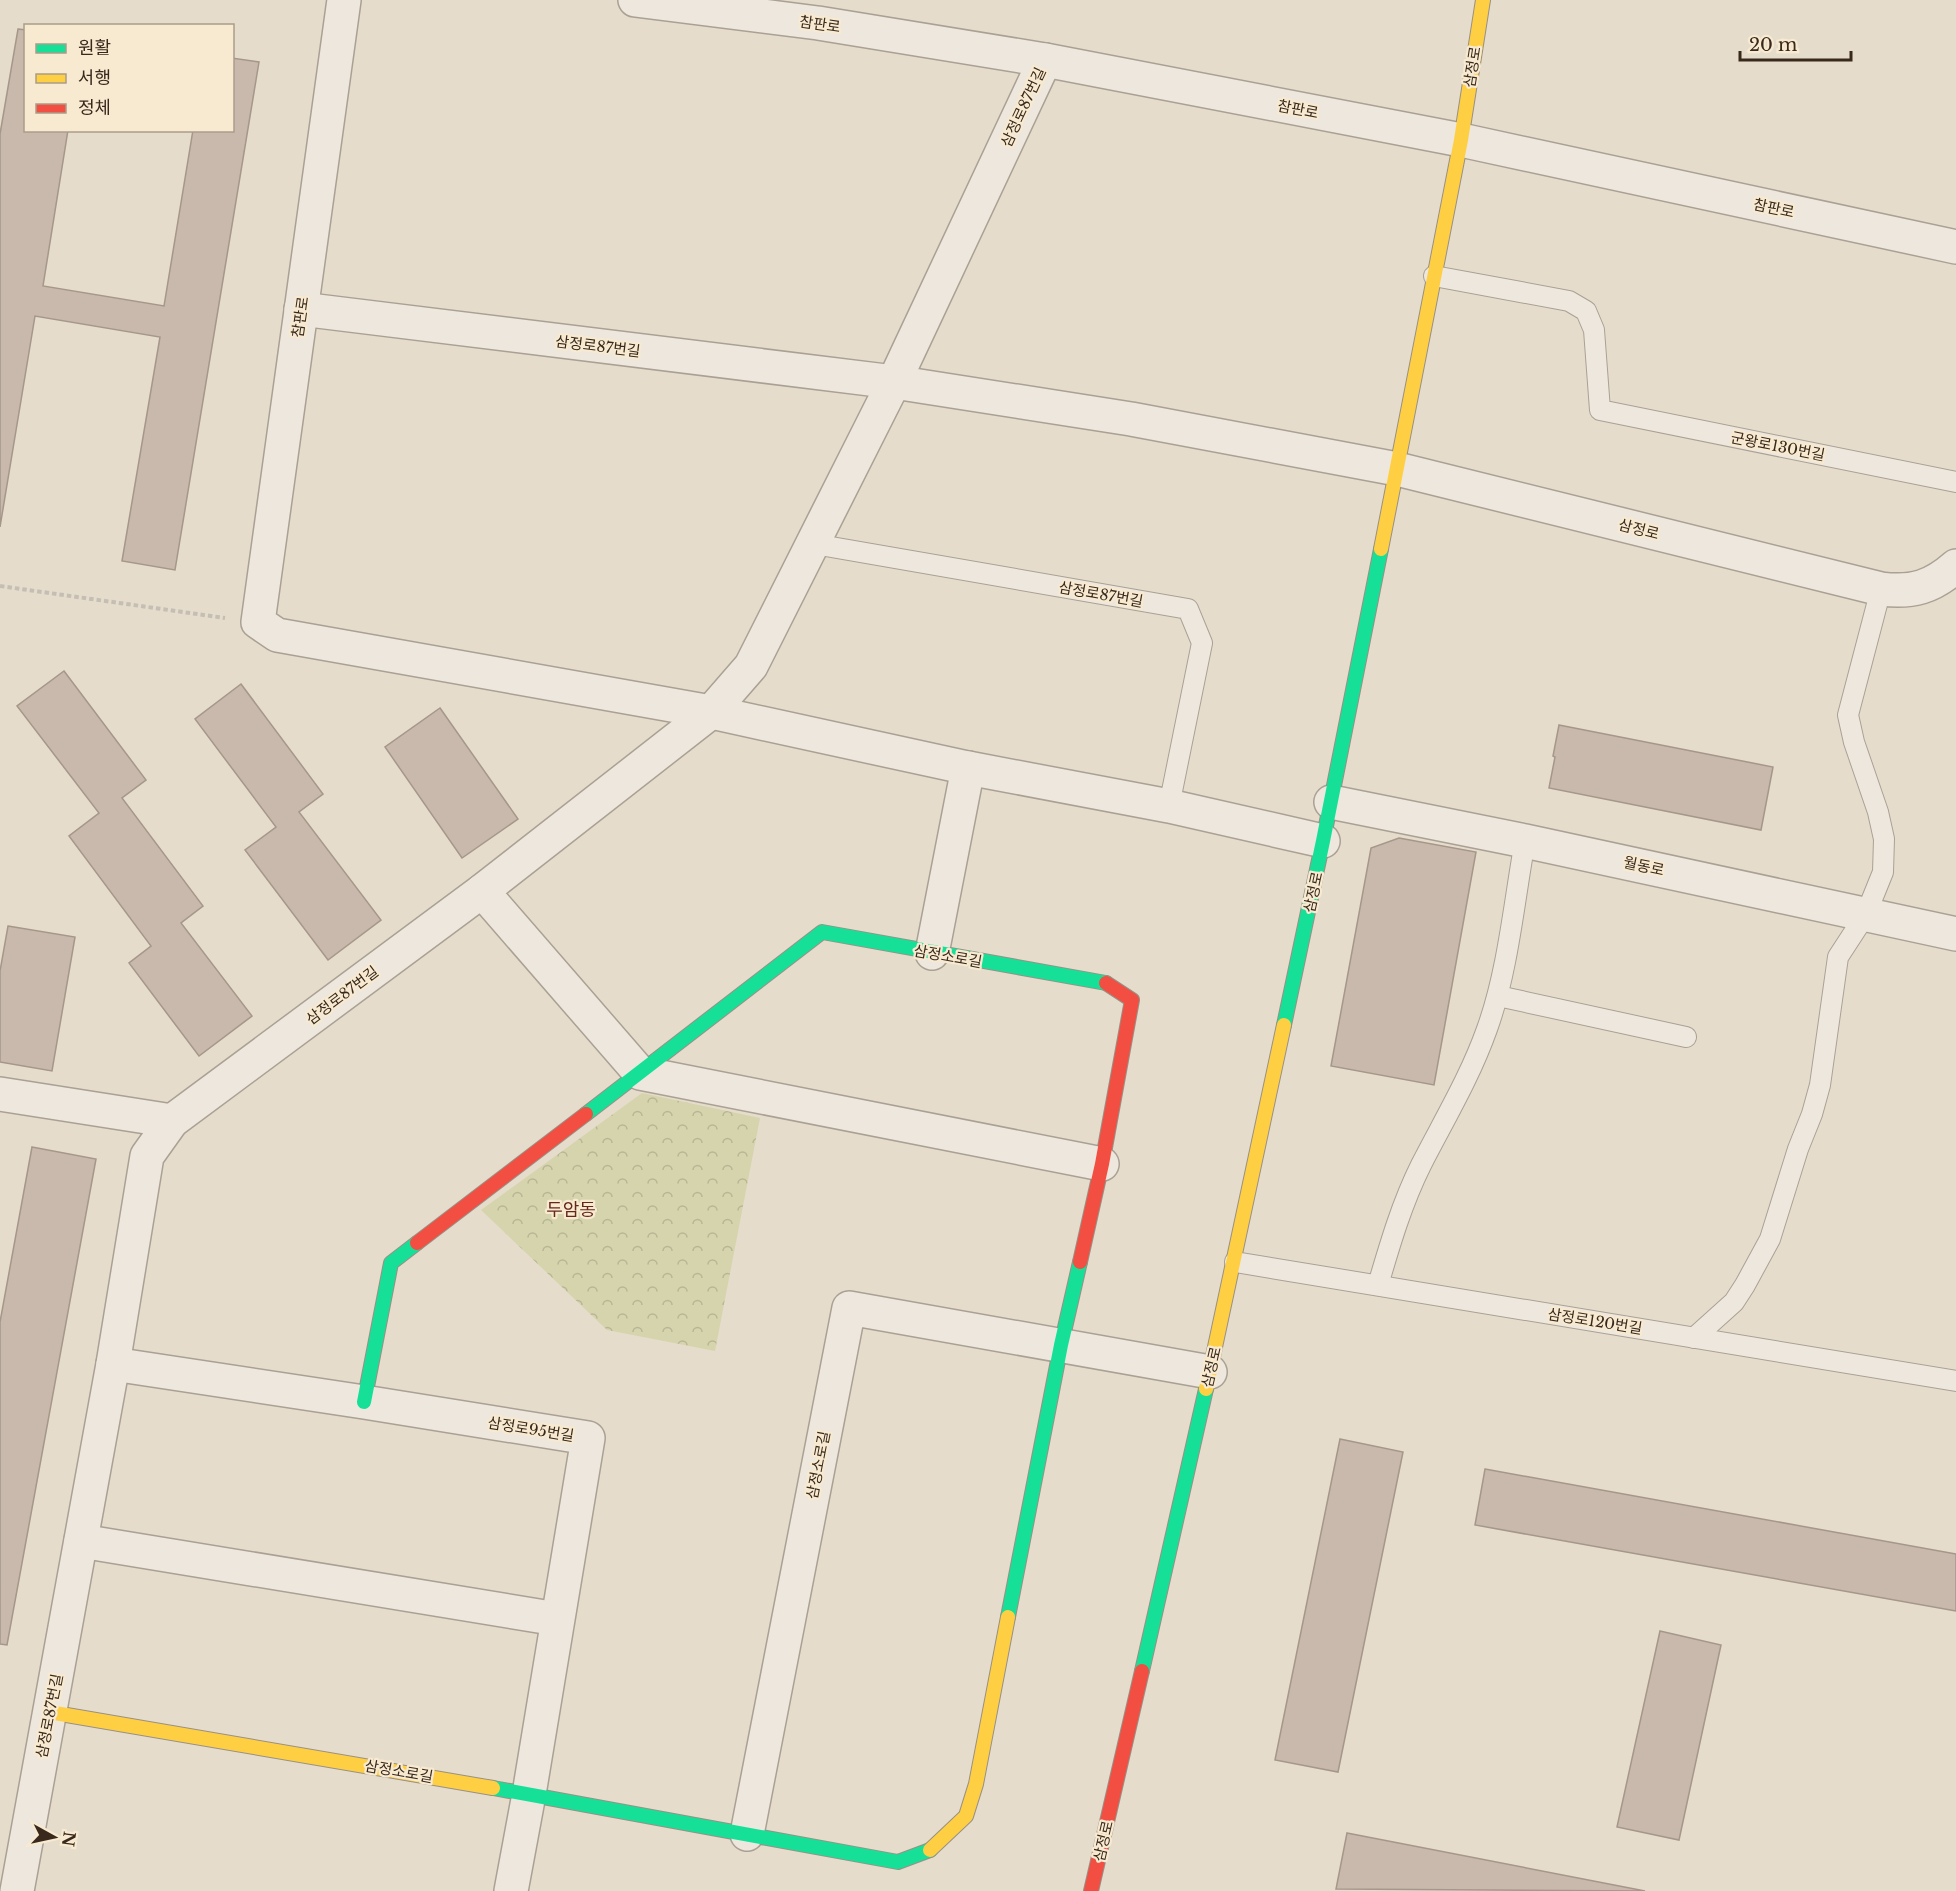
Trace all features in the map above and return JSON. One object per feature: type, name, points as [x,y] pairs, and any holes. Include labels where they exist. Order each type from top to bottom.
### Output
[{"type":"street","name":"참판로","points":[[262,626],[301,309],[344,0]]},
{"type":"street","name":"참판로","points":[[636,0],[820,12],[1045,60],[1461,140],[1956,247]]},
{"type":"street","name":"삼정로","points":[[1091,1891],[1235,1262],[1323,841],[1461,140],[1483,0]]},
{"type":"street","name":"삼정로87번길","points":[[17,1891],[113,1364],[147,1156],[172,1121],[482,891],[711,712],[751,666],[894,382],[1045,60]]},
{"type":"street","name":"삼정로87번길","points":[[301,309],[894,382],[1131,419]]},
{"type":"street","name":"삼정로","points":[[1131,419],[1397,470],[1881,589]]},
{"type":"street","points":[[1881,589],[1900,591],[1924,588],[1956,566]]},
{"type":"street","points":[[262,626],[278,635],[711,712],[968,768],[1169,806],[1323,841]]},
{"type":"street","points":[[932,953],[968,768]]},
{"type":"street","name":"월동로","points":[[1331,802],[1525,841],[1956,934]]},
{"type":"street","points":[[482,891],[640,1072],[1101,1164]]},
{"type":"street","name":"삼정소로길","points":[[49,1712],[529,1794],[898,1862],[929,1851],[966,1816],[976,1784],[1061,1345],[1101,1164],[1132,1000],[1109,983],[822,932],[391,1263],[364,1402]]},
{"type":"street","points":[[0,1094],[172,1121]]},
{"type":"street","name":"삼정소로길","points":[[747,1834],[849,1308],[1061,1345]]},
{"type":"street","points":[[1061,1345],[1210,1372]]},
{"type":"street","points":[[113,1364],[364,1402]]},
{"type":"street","name":"삼정로95번길","points":[[364,1402],[588,1438],[511,1891]]},
{"type":"street","points":[[81,1541],[557,1619]]},
{"type":"lane","name":"군왕로130번길","points":[[1434,276],[1569,301],[1586,311],[1594,330],[1600,410],[1956,482]]},
{"type":"lane","name":"삼정로87번길","points":[[814,544],[1188,609],[1202,643],[1169,806]]},
{"type":"lane","points":[[1694,1338],[1734,1302],[1770,1239],[1820,1085],[1838,957],[1866,914],[1883,873],[1884,839],[1848,715],[1881,589]]},
{"type":"lane","points":[[1378,1285],[1396,1224],[1421,1166],[1461,1090],[1487,1029],[1498,996],[1525,841]]},
{"type":"lane","points":[[1498,996],[1686,1037]]},
{"type":"lane","name":"삼정로120번길","points":[[1235,1262],[1956,1381]]},
{"type":"path","points":[[0,586],[262,626]]},
{"type":"green space","points":[[642,1093],[760,1118],[715,1351],[607,1330],[481,1210]]},
{"type":"building","points":[[18,29],[24,30],[24,132],[68,132],[43,286],[164,306],[193,132],[234,132],[234,58],[259,62],[175,570],[122,561],[160,337],[35,316],[0,527],[0,134]]},
{"type":"building","points":[[64,671],[146,780],[122,798],[203,906],[181,923],[252,1016],[199,1056],[129,963],[151,946],[69,836],[99,813],[17,706]]},
{"type":"building","points":[[241,684],[323,794],[299,812],[381,920],[328,960],[245,850],[276,827],[195,719]]},
{"type":"building","points":[[440,708],[518,819],[462,858],[385,747]]},
{"type":"building","points":[[1559,725],[1773,767],[1761,830],[1549,788]]},
{"type":"building","points":[[1399,838],[1476,852],[1434,1085],[1331,1066],[1371,848]]},
{"type":"building","points":[[8,926],[75,937],[52,1071],[0,1062],[0,971]]},
{"type":"building","points":[[32,1147],[96,1159],[7,1645],[0,1644],[0,1322]]},
{"type":"building","points":[[1340,1439],[1403,1452],[1338,1772],[1275,1760]]},
{"type":"building","points":[[1485,1469],[1956,1554],[1956,1611],[1475,1525]]},
{"type":"building","points":[[1660,1631],[1721,1645],[1679,1840],[1617,1827]]},
{"type":"building","points":[[1347,1833],[1645,1891],[1336,1889]]},
{"type":"traffic: fast","points":[[1284,1025],[1381,549]]},
{"type":"traffic: fast","points":[[586,1114],[822,932],[1106,983]]},
{"type":"traffic: fast","points":[[364,1402],[391,1263],[417,1243]]},
{"type":"traffic: fast","points":[[1008,1617],[1061,1345],[1080,1262]]},
{"type":"traffic: fast","points":[[1142,1671],[1206,1389]]},
{"type":"traffic: fast","points":[[493,1788],[898,1862],[930,1850]]},
{"type":"traffic: slow","points":[[1381,549],[1461,140],[1483,0]]},
{"type":"traffic: slow","points":[[1206,1389],[1284,1025]]},
{"type":"traffic: slow","points":[[930,1850],[966,1816],[976,1784],[1008,1617]]},
{"type":"traffic: slow","points":[[49,1712],[493,1788]]},
{"type":"traffic: jam","points":[[1080,1262],[1102,1164],[1132,1000],[1106,983]]},
{"type":"traffic: jam","points":[[417,1243],[586,1114]]},
{"type":"traffic: jam","points":[[1091,1891],[1142,1671]]},
{"type":"district","name":"두암동","points":[[571,1210]]}]
